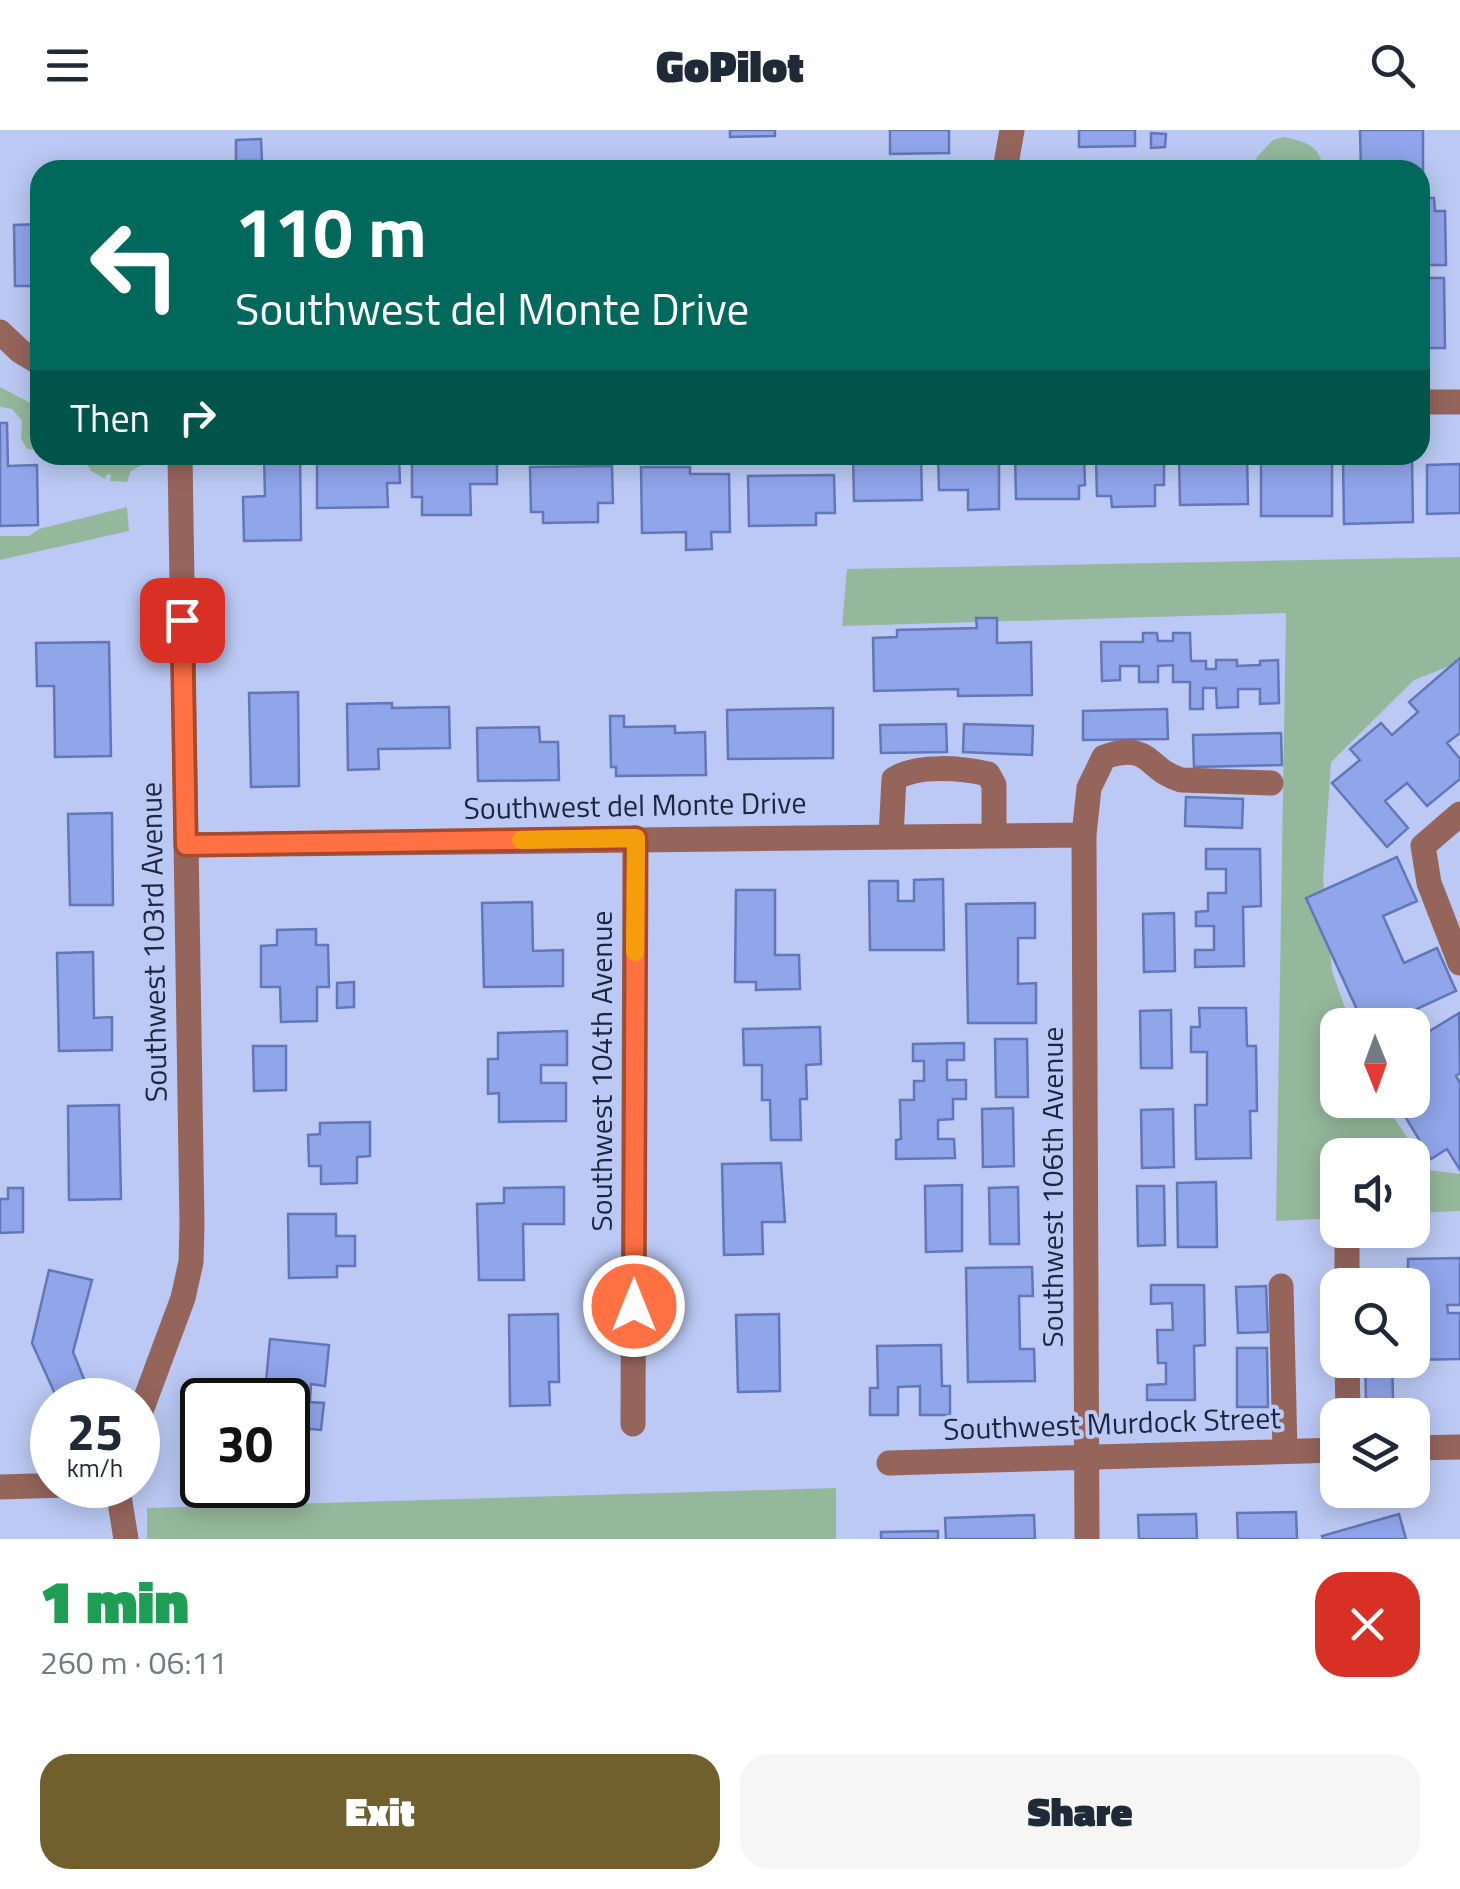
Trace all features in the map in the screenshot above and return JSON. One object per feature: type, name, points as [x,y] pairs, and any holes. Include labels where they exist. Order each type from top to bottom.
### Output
[{"type":"street","points":[[1007,160],[1012,130]]},
{"type":"street","points":[[0,332],[30,357]]},
{"type":"street","points":[[1430,402],[1460,402]]},
{"type":"street","name":"Southwest 103rd Avenue","points":[[151,1378],[172,1332],[190,1262],[180,465]]},
{"type":"street","name":"Southwest 106th Avenue","points":[[1087,1539],[1084,834],[1089,788],[1104,757],[1114,753],[1144,754],[1168,777],[1181,780],[1270,782]]},
{"type":"street","points":[[891,836],[894,778],[906,771],[922,770],[988,774],[994,785],[994,835]]},
{"type":"street","points":[[1460,814],[1423,846],[1429,883],[1460,963]]},
{"type":"street","name":"Southwest del Monte Drive","points":[[186,845],[1084,834]]},
{"type":"street","name":"Southwest 104th Avenue","points":[[633,1424],[636,838]]},
{"type":"street","points":[[1281,1286],[1285,1451]]},
{"type":"street","points":[[1430,1448],[1460,1447]]},
{"type":"street","name":"Southwest Murdock Street","points":[[888,1464],[1320,1450]]},
{"type":"street","points":[[0,1487],[30,1486]]},
{"type":"street","points":[[122,1508],[126,1539]]},
{"type":"green space","points":[[1284,137],[1305,143],[1321,160],[1255,159],[1273,140]]},
{"type":"green space","points":[[0,387],[30,403],[30,449],[21,438],[22,421],[12,409],[0,407]]},
{"type":"green space","points":[[87,465],[142,465],[131,471],[127,482],[110,481],[111,475],[107,474],[105,479]]},
{"type":"green space","points":[[127,507],[129,531],[0,560],[0,536],[29,536],[39,529]]},
{"type":"green space","points":[[1460,557],[1460,662],[1414,680],[1331,762],[1323,879],[1332,971],[1345,1008],[1320,1008],[1320,1118],[1394,1118],[1408,1138],[1320,1138],[1320,1219],[1276,1221],[1286,613],[842,626],[847,569]]},
{"type":"green space","points":[[1430,1170],[1460,1174],[1460,1211],[1430,1212]]},
{"type":"green space","points":[[836,1488],[836,1539],[147,1539],[147,1508],[310,1508],[310,1503]]},
{"type":"building","points":[[730,130],[775,130],[775,136],[730,137]]},
{"type":"building","points":[[890,130],[949,130],[949,153],[890,154]]},
{"type":"building","points":[[1079,130],[1135,130],[1135,146],[1079,147]]},
{"type":"building","points":[[1360,130],[1423,130],[1423,160],[1361,160]]},
{"type":"building","points":[[1151,133],[1166,134],[1165,147],[1151,148]]},
{"type":"building","points":[[261,139],[262,160],[236,160],[236,140]]},
{"type":"building","points":[[1430,198],[1434,198],[1435,211],[1445,211],[1446,265],[1430,265]]},
{"type":"building","points":[[30,224],[30,286],[15,286],[14,225]]},
{"type":"building","points":[[1430,278],[1444,278],[1445,348],[1430,348]]},
{"type":"building","points":[[0,423],[7,423],[8,466],[37,465],[38,525],[0,526]]},
{"type":"building","points":[[1460,464],[1460,513],[1427,514],[1430,465]]},
{"type":"building","points":[[264,465],[300,465],[301,540],[244,541],[243,497],[265,496]]},
{"type":"building","points":[[317,465],[399,465],[400,483],[387,483],[388,507],[317,508]]},
{"type":"building","points":[[412,465],[497,465],[497,484],[470,484],[471,515],[422,515],[422,497],[412,497]]},
{"type":"building","points":[[853,465],[921,465],[922,500],[854,501]]},
{"type":"building","points":[[938,465],[999,465],[999,509],[968,510],[968,490],[939,490]]},
{"type":"building","points":[[1015,465],[1084,465],[1085,485],[1079,486],[1079,499],[1016,499]]},
{"type":"building","points":[[1096,465],[1164,465],[1164,485],[1155,485],[1155,506],[1112,507],[1111,496],[1097,496]]},
{"type":"building","points":[[1179,465],[1247,465],[1248,504],[1180,505]]},
{"type":"building","points":[[1261,465],[1332,465],[1332,516],[1261,516]]},
{"type":"building","points":[[1343,465],[1412,465],[1413,522],[1344,524]]},
{"type":"building","points":[[612,466],[613,503],[598,503],[598,522],[543,523],[543,512],[531,512],[530,467]]},
{"type":"building","points":[[641,467],[690,467],[690,474],[729,474],[730,532],[711,532],[712,549],[686,550],[686,532],[642,533]]},
{"type":"building","points":[[834,475],[835,513],[816,513],[816,525],[749,526],[748,476]]},
{"type":"building","points":[[976,618],[997,618],[997,643],[1031,642],[1032,695],[958,696],[958,689],[874,691],[873,638],[897,637],[897,630],[977,628]]},
{"type":"building","points":[[1143,633],[1157,633],[1158,641],[1173,641],[1173,633],[1190,633],[1191,661],[1206,661],[1206,669],[1216,669],[1216,660],[1237,660],[1237,666],[1278,660],[1279,703],[1260,704],[1260,689],[1238,689],[1238,707],[1217,708],[1216,688],[1203,688],[1203,709],[1190,709],[1190,682],[1173,682],[1173,665],[1158,666],[1158,682],[1139,682],[1139,666],[1120,666],[1120,680],[1102,681],[1101,642],[1143,642]]},
{"type":"building","points":[[109,642],[111,756],[55,757],[54,686],[37,686],[36,643]]},
{"type":"building","points":[[1460,658],[1460,733],[1447,743],[1460,759],[1460,779],[1427,806],[1407,783],[1385,801],[1408,828],[1387,847],[1332,783],[1360,760],[1350,749],[1381,723],[1392,735],[1418,712],[1409,702]]},
{"type":"building","points":[[298,692],[299,786],[251,787],[249,693]]},
{"type":"building","points":[[392,703],[392,708],[449,707],[450,748],[378,749],[379,769],[348,770],[347,704]]},
{"type":"building","points":[[833,708],[833,758],[728,759],[727,710]]},
{"type":"building","points":[[1167,709],[1168,739],[1083,740],[1083,711]]},
{"type":"building","points":[[610,716],[624,716],[624,727],[675,726],[675,733],[705,732],[706,775],[616,776],[616,767],[611,767]]},
{"type":"building","points":[[946,724],[947,752],[881,753],[880,725]]},
{"type":"building","points":[[964,724],[1033,726],[1032,755],[963,752]]},
{"type":"building","points":[[539,727],[540,742],[558,742],[559,780],[478,781],[477,728]]},
{"type":"building","points":[[1281,733],[1282,765],[1194,767],[1193,735]]},
{"type":"building","points":[[1186,797],[1243,799],[1242,828],[1185,826]]},
{"type":"building","points":[[112,813],[113,905],[70,905],[68,814]]},
{"type":"building","points":[[1206,849],[1260,849],[1261,906],[1243,907],[1244,966],[1195,967],[1195,950],[1214,950],[1214,926],[1196,926],[1196,912],[1208,911],[1208,893],[1226,893],[1226,869],[1206,869]]},
{"type":"building","points":[[1397,857],[1417,901],[1383,916],[1404,963],[1437,948],[1456,991],[1419,1008],[1356,1008],[1306,898]]},
{"type":"building","points":[[943,879],[944,950],[870,950],[869,881],[898,881],[898,901],[914,901],[914,880]]},
{"type":"building","points":[[736,890],[775,890],[775,955],[799,955],[800,989],[756,990],[756,982],[735,982]]},
{"type":"building","points":[[532,902],[533,951],[563,950],[563,986],[484,987],[482,903]]},
{"type":"building","points":[[1035,903],[1035,938],[1018,938],[1018,984],[1036,983],[1036,1023],[968,1023],[966,904]]},
{"type":"building","points":[[1174,913],[1175,971],[1144,972],[1143,914]]},
{"type":"building","points":[[316,929],[316,945],[328,945],[329,987],[317,987],[317,1021],[281,1022],[280,987],[261,987],[261,946],[277,945],[277,930]]},
{"type":"building","points":[[93,952],[94,1018],[112,1017],[112,1050],[59,1051],[57,953]]},
{"type":"building","points":[[354,982],[354,1007],[337,1008],[337,983]]},
{"type":"building","points":[[1199,1008],[1246,1008],[1247,1046],[1256,1046],[1257,1111],[1250,1111],[1251,1158],[1196,1159],[1195,1105],[1207,1105],[1207,1052],[1191,1052],[1191,1027],[1200,1027]]},
{"type":"building","points":[[1171,1010],[1172,1068],[1141,1068],[1140,1011]]},
{"type":"building","points":[[1459,1013],[1460,1073],[1456,1076],[1460,1083],[1460,1170],[1447,1149],[1431,1159],[1430,1138],[1418,1138],[1406,1118],[1430,1118],[1430,1031]]},
{"type":"building","points":[[820,1027],[821,1064],[806,1065],[807,1099],[800,1099],[801,1140],[771,1140],[770,1100],[762,1100],[762,1065],[744,1065],[743,1029]]},
{"type":"building","points":[[567,1031],[567,1065],[541,1065],[541,1083],[566,1083],[566,1121],[499,1122],[499,1093],[488,1094],[488,1059],[498,1059],[498,1033]]},
{"type":"building","points":[[995,1039],[1027,1039],[1028,1097],[996,1097]]},
{"type":"building","points":[[964,1043],[964,1060],[947,1060],[947,1080],[966,1080],[966,1099],[953,1099],[953,1119],[938,1120],[938,1139],[954,1139],[955,1158],[896,1159],[896,1140],[901,1139],[900,1100],[914,1100],[914,1081],[924,1081],[924,1061],[913,1061],[913,1044]]},
{"type":"building","points":[[253,1046],[286,1046],[286,1090],[254,1091]]},
{"type":"building","points":[[119,1105],[121,1199],[69,1200],[68,1106]]},
{"type":"building","points":[[1013,1108],[1014,1166],[983,1167],[982,1109]]},
{"type":"building","points":[[1173,1109],[1174,1167],[1142,1168],[1141,1110]]},
{"type":"building","points":[[370,1122],[370,1156],[357,1157],[357,1183],[321,1184],[321,1166],[309,1166],[308,1135],[320,1134],[320,1123]]},
{"type":"building","points":[[781,1163],[785,1222],[762,1222],[763,1254],[724,1255],[722,1164]]},
{"type":"building","points":[[1216,1182],[1217,1247],[1178,1247],[1177,1183]]},
{"type":"building","points":[[962,1185],[962,1251],[926,1252],[925,1186]]},
{"type":"building","points":[[1137,1186],[1164,1186],[1165,1245],[1138,1246]]},
{"type":"building","points":[[564,1187],[564,1224],[523,1224],[524,1280],[479,1280],[477,1204],[504,1203],[504,1188]]},
{"type":"building","points":[[1018,1187],[1019,1244],[990,1244],[989,1188]]},
{"type":"building","points":[[8,1188],[23,1188],[23,1232],[0,1233],[0,1199],[8,1199]]},
{"type":"building","points":[[288,1214],[336,1214],[336,1236],[355,1236],[355,1266],[337,1266],[337,1277],[289,1278]]},
{"type":"building","points":[[1460,1258],[1460,1305],[1447,1305],[1448,1313],[1460,1313],[1460,1359],[1430,1360],[1430,1268],[1408,1268],[1408,1259]]},
{"type":"building","points":[[1032,1267],[1033,1296],[1019,1296],[1020,1349],[1034,1349],[1035,1381],[968,1382],[966,1268]]},
{"type":"building","points":[[49,1270],[92,1280],[73,1352],[84,1378],[48,1378],[32,1343]]},
{"type":"building","points":[[1151,1285],[1204,1285],[1205,1345],[1194,1346],[1195,1400],[1147,1400],[1147,1385],[1166,1384],[1166,1363],[1158,1363],[1157,1330],[1173,1330],[1172,1303],[1151,1304]]},
{"type":"building","points":[[1266,1286],[1268,1332],[1238,1333],[1236,1287]]},
{"type":"building","points":[[558,1314],[559,1382],[549,1382],[550,1405],[510,1406],[509,1315]]},
{"type":"building","points":[[779,1314],[780,1391],[738,1392],[736,1315]]},
{"type":"building","points":[[270,1339],[329,1345],[325,1386],[311,1384],[310,1402],[310,1378],[266,1378]]},
{"type":"building","points":[[941,1345],[942,1386],[950,1386],[950,1415],[920,1415],[920,1386],[898,1387],[898,1415],[870,1415],[870,1388],[878,1388],[877,1346]]},
{"type":"building","points":[[1237,1348],[1267,1348],[1268,1407],[1237,1407]]},
{"type":"building","points":[[1365,1378],[1392,1378],[1393,1398],[1366,1398]]},
{"type":"building","points":[[310,1402],[324,1403],[321,1430],[310,1429]]},
{"type":"building","points":[[1296,1512],[1297,1539],[1238,1539],[1237,1513]]},
{"type":"building","points":[[1196,1514],[1197,1539],[1139,1539],[1138,1515]]},
{"type":"building","points":[[1399,1514],[1406,1539],[1322,1536]]},
{"type":"building","points":[[1034,1515],[1035,1539],[946,1539],[945,1518]]},
{"type":"building","points":[[938,1531],[938,1539],[881,1539],[881,1532]]},
{"type":"slow traffic","points":[[521,840],[636,838],[635,952]]},
{"type":"route","points":[[182,620],[186,845],[636,838],[634,1306]]}]
